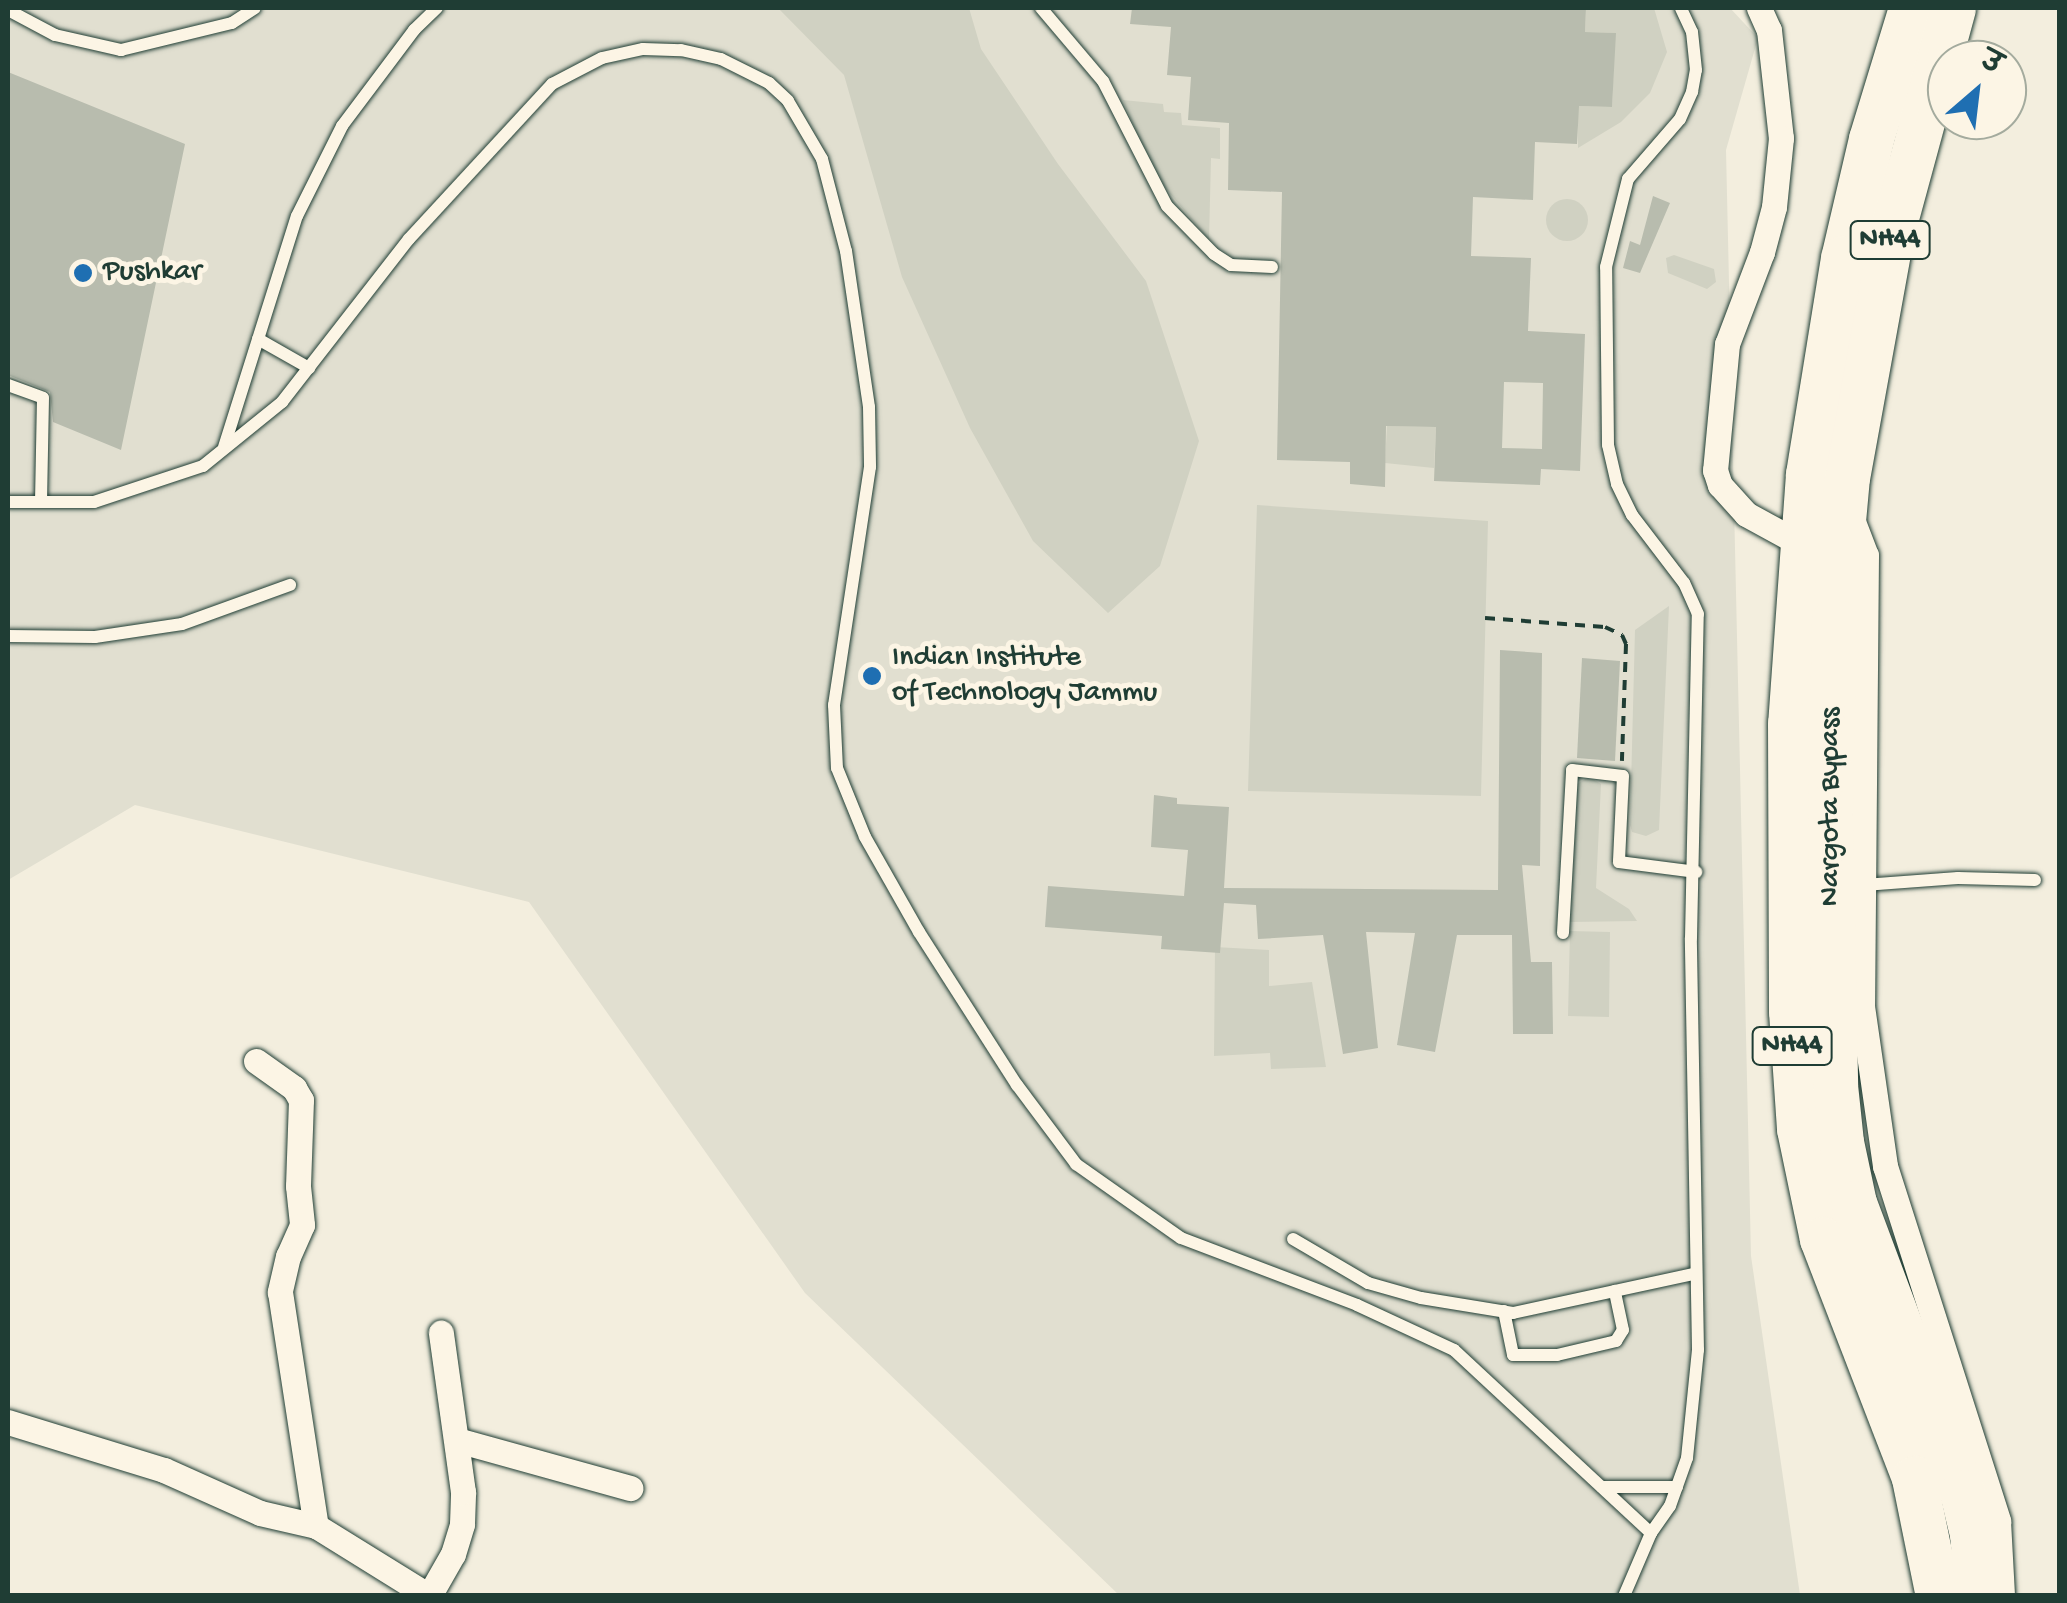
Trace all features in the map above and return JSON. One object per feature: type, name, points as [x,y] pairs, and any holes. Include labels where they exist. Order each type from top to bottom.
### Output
[{"type":"highway","name":"Nargota Bypass","points":[[1833,484],[1843,258],[1871,139],[1911,8]]},
{"type":"highway","name":"Nargota Bypass","points":[[1938,1596],[1914,1478],[1835,1281],[1799,1128],[1791,1011],[1790,723],[1833,484],[1891,236],[1952,8]]},
{"type":"highway","name":"Nargota Bypass","points":[[1820,552],[1835,1085],[1842,1142],[1854,1203],[1962,1492],[1972,1534],[1978,1596]]},
{"type":"street","points":[[1759,8],[1768,30],[1781,138],[1774,207],[1762,252],[1727,344],[1715,470],[1720,485],[1746,514],[1820,552]]},
{"type":"street","points":[[1833,484],[1866,555],[1862,1006],[1885,1166],[1998,1520],[2002,1596]]},
{"type":"street","points":[[256,1061],[294,1088],[302,1100],[298,1186],[302,1225],[288,1256],[280,1292],[316,1526]]},
{"type":"street","points":[[8,1422],[164,1470],[260,1513],[316,1526],[429,1596],[453,1554],[462,1524],[457,1440],[441,1333]]},
{"type":"street","points":[[457,1440],[630,1488]]},
{"type":"lane","points":[[8,10],[55,35],[122,50],[232,23],[255,8]]},
{"type":"lane","points":[[223,450],[297,216],[342,126],[414,30],[437,8]]},
{"type":"lane","points":[[1041,8],[1103,81],[1168,206],[1214,254],[1232,265],[1272,267]]},
{"type":"lane","points":[[1624,1596],[1651,1533],[1678,1487],[1687,1458],[1696,1383],[1691,938],[1696,872],[1698,614],[1684,583],[1632,514],[1617,484],[1608,446],[1606,266],[1628,179],[1680,120],[1692,92],[1696,70],[1692,32],[1681,8]]},
{"type":"lane","points":[[8,502],[94,502],[203,466],[282,402],[409,239],[552,84],[602,58],[643,50],[681,50],[721,59],[769,83],[788,101],[822,160],[846,250],[869,407],[870,467],[834,705],[837,768],[866,837],[919,932],[1017,1085],[1076,1164],[1181,1238],[1358,1305],[1454,1350],[1651,1533]]},
{"type":"lane","points":[[258,339],[309,368]]},
{"type":"lane","points":[[8,386],[43,398],[41,502]]},
{"type":"lane","points":[[8,636],[94,636],[182,624],[290,585]]},
{"type":"lane","points":[[1563,933],[1572,770],[1622,776],[1619,862],[1696,872]]},
{"type":"lane","points":[[1864,885],[1958,878],[2035,880]]},
{"type":"lane","points":[[1292,1239],[1368,1283],[1421,1298],[1513,1313],[1694,1274]]},
{"type":"lane","points":[[1504,1311],[1513,1354],[1557,1356],[1616,1341],[1623,1330],[1615,1291]]},
{"type":"lane","points":[[1602,1487],[1678,1487]]},
{"type":"path","points":[[1486,618],[1605,627],[1622,635],[1626,644],[1622,761]]},
{"type":"shaded area","name":"Indian Institute of Technology Jammu","points":[[8,8],[1730,8],[1758,38],[1726,150],[1751,1256],[1800,1595],[1119,1595],[805,1293],[529,902],[135,805],[8,880]]},
{"type":"shaded area","points":[[778,8],[969,8],[981,49],[1058,164],[1146,281],[1199,441],[1160,566],[1108,613],[1033,541],[970,428],[902,277],[844,75]]},
{"type":"shaded area","points":[[1586,8],[1654,8],[1667,52],[1650,93],[1621,122],[1578,148],[1578,106],[1612,107],[1615,33],[1585,32]]},
{"type":"shaded area","points":[[1123,100],[1163,104],[1164,112],[1181,113],[1182,125],[1220,128],[1220,159],[1211,158],[1209,240],[1153,173]]},
{"type":"shaded area","points":[[1567,199],[1582,205],[1588,220],[1582,235],[1567,241],[1552,235],[1546,220],[1552,205]]},
{"type":"shaded area","points":[[1674,255],[1714,269],[1716,282],[1707,289],[1668,273],[1666,258]]},
{"type":"shaded area","points":[[1387,426],[1436,427],[1434,468],[1385,463]]},
{"type":"shaded area","points":[[1257,505],[1488,521],[1481,796],[1248,791]]},
{"type":"shaded area","points":[[1669,606],[1659,830],[1646,836],[1632,832],[1630,825],[1635,630]]},
{"type":"shaded area","points":[[1589,777],[1601,784],[1596,888],[1629,909],[1637,921],[1570,922],[1575,785]]},
{"type":"shaded area","points":[[1570,931],[1610,932],[1609,1017],[1568,1016]]},
{"type":"shaded area","points":[[1215,947],[1269,950],[1269,986],[1312,982],[1326,1067],[1271,1069],[1270,1053],[1214,1056]]},
{"type":"building","points":[[1132,8],[1586,8],[1585,32],[1616,33],[1612,107],[1579,106],[1577,144],[1535,142],[1533,200],[1473,197],[1471,256],[1531,258],[1528,331],[1585,334],[1580,471],[1541,469],[1540,485],[1434,481],[1436,427],[1386,426],[1385,487],[1350,484],[1350,462],[1277,460],[1282,192],[1228,190],[1229,123],[1188,120],[1191,77],[1167,75],[1171,27],[1130,24]],"holes":[[[1504,382],[1543,383],[1542,449],[1502,448]]]},
{"type":"building","name":"Pushkar","points":[[8,72],[185,144],[121,450],[53,422],[50,392],[8,375]]},
{"type":"building","points":[[1653,196],[1670,203],[1640,273],[1623,268],[1630,241],[1640,245]]},
{"type":"building","points":[[1500,650],[1542,653],[1540,866],[1522,865],[1531,962],[1552,962],[1553,1034],[1513,1034],[1512,935],[1457,935],[1435,1052],[1397,1045],[1415,933],[1366,932],[1378,1048],[1343,1054],[1323,935],[1258,939],[1256,905],[1224,903],[1220,953],[1161,949],[1162,936],[1045,927],[1048,886],[1184,896],[1188,850],[1151,847],[1154,795],[1177,798],[1177,804],[1229,807],[1224,888],[1498,890]]},
{"type":"building","points":[[1582,658],[1620,661],[1615,761],[1577,758]]},
{"type":"place","name":"Pushkar","points":[[83,273]]},
{"type":"place","name":"Indian Institute of Technology Jammu","points":[[872,676]]}]
